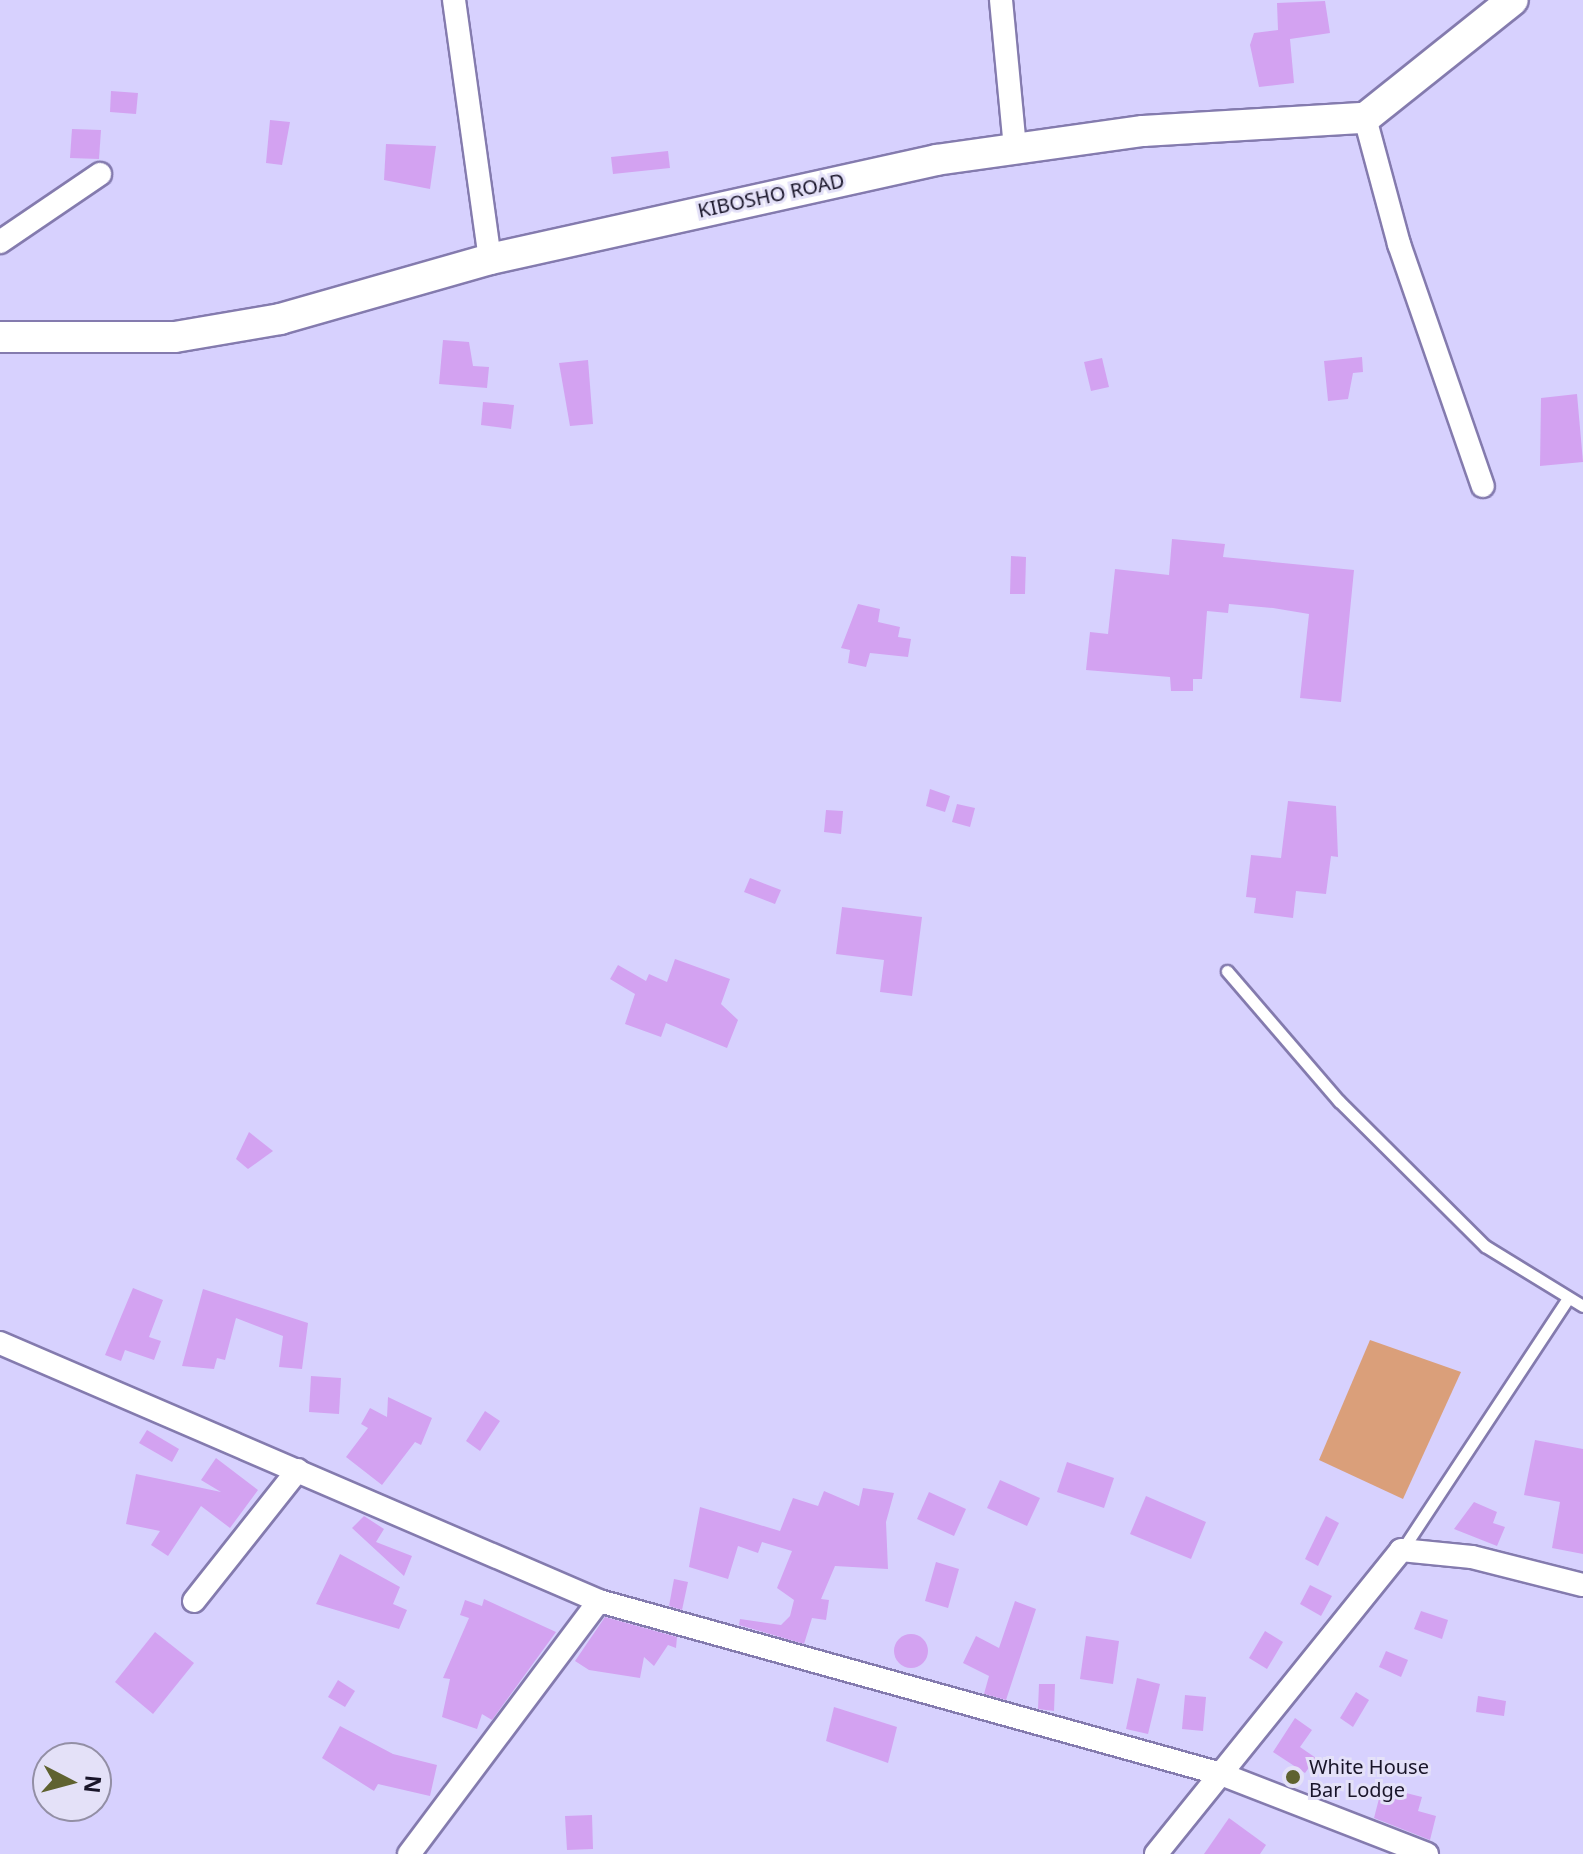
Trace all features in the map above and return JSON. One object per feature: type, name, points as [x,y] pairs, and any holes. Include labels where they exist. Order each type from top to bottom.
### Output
[{"type":"main road","points":[[1365,118],[1513,0]]},
{"type":"main road","name":"KIBOSHO ROAD","points":[[0,337],[175,337],[280,319],[490,259],[759,196],[1015,149],[1143,131],[1365,118]]},
{"type":"street","points":[[454,0],[490,259]]},
{"type":"street","points":[[1001,0],[1015,149]]},
{"type":"street","points":[[1365,118],[1399,244],[1483,486]]},
{"type":"street","points":[[0,242],[100,174]]},
{"type":"street","points":[[0,1343],[599,1601],[1221,1774],[1427,1854]]},
{"type":"street","points":[[194,1601],[298,1470]]},
{"type":"street","points":[[1156,1854],[1401,1550],[1472,1557],[1583,1585]]},
{"type":"street","points":[[409,1854],[599,1601]]},
{"type":"lane","points":[[1227,971],[1408,1173],[1498,1256],[1583,1306]]},
{"type":"lane","points":[[1401,1550],[1568,1298]]},
{"type":"shaded area","points":[[1370,1340],[1461,1372],[1403,1499],[1319,1460]]},
{"type":"building","points":[[1325,1],[1330,33],[1290,39],[1294,83],[1259,87],[1250,45],[1254,33],[1278,30],[1277,3]]},
{"type":"building","points":[[111,91],[138,93],[136,114],[110,112]]},
{"type":"building","points":[[270,120],[290,122],[282,165],[266,163]]},
{"type":"building","points":[[72,129],[101,130],[99,159],[70,158]]},
{"type":"building","points":[[386,144],[436,146],[430,189],[384,180]]},
{"type":"building","points":[[668,151],[670,168],[613,174],[611,157]]},
{"type":"building","points":[[443,340],[469,342],[473,366],[489,367],[487,388],[439,384]]},
{"type":"building","points":[[1362,357],[1363,372],[1353,373],[1348,399],[1328,401],[1324,361]]},
{"type":"building","points":[[1102,358],[1109,387],[1091,391],[1084,362]]},
{"type":"building","points":[[588,360],[593,424],[570,426],[559,363]]},
{"type":"building","points":[[1577,394],[1583,462],[1540,466],[1541,398]]},
{"type":"building","points":[[483,402],[514,405],[511,429],[481,425]]},
{"type":"building","points":[[1172,539],[1225,544],[1223,557],[1354,570],[1341,702],[1300,698],[1309,614],[1273,608],[1229,604],[1228,613],[1207,611],[1202,679],[1193,679],[1193,691],[1171,691],[1170,677],[1086,670],[1090,632],[1108,634],[1115,569],[1169,575]]},
{"type":"building","points":[[1011,556],[1026,557],[1025,594],[1010,594]]},
{"type":"building","points":[[858,604],[880,609],[878,622],[900,627],[898,637],[911,639],[908,657],[870,653],[866,667],[848,663],[850,650],[841,648]]},
{"type":"building","points":[[930,789],[950,796],[945,812],[926,806]]},
{"type":"building","points":[[1288,801],[1336,806],[1338,857],[1331,856],[1326,894],[1296,891],[1293,918],[1254,913],[1256,898],[1246,897],[1251,855],[1281,858]]},
{"type":"building","points":[[957,804],[975,808],[970,827],[952,822]]},
{"type":"building","points":[[826,810],[843,811],[841,834],[824,832]]},
{"type":"building","points":[[750,878],[781,890],[775,904],[744,892]]},
{"type":"building","points":[[842,907],[922,917],[912,996],[880,992],[884,960],[836,954]]},
{"type":"building","points":[[675,959],[730,979],[721,1004],[738,1020],[727,1048],[666,1023],[661,1037],[625,1024],[635,994],[610,979],[618,965],[646,981],[649,974],[667,982]]},
{"type":"building","points":[[249,1132],[273,1151],[248,1169],[236,1159]]},
{"type":"building","points":[[133,1288],[163,1300],[149,1337],[161,1341],[154,1360],[125,1350],[121,1361],[105,1355]]},
{"type":"building","points":[[203,1289],[308,1323],[302,1369],[279,1367],[283,1336],[236,1318],[225,1360],[217,1358],[214,1369],[182,1366]]},
{"type":"building","points":[[311,1376],[341,1378],[339,1414],[309,1412]]},
{"type":"building","points":[[388,1397],[432,1418],[421,1445],[415,1442],[382,1485],[346,1457],[368,1428],[361,1424],[370,1408],[387,1417]]},
{"type":"building","points":[[485,1411],[500,1421],[480,1451],[466,1441]]},
{"type":"building","points":[[147,1430],[179,1449],[172,1462],[139,1443]]},
{"type":"building","points":[[1535,1440],[1583,1449],[1583,1554],[1552,1548],[1560,1502],[1524,1495]]},
{"type":"building","points":[[216,1458],[258,1490],[230,1528],[201,1506],[168,1556],[151,1545],[160,1531],[126,1524],[136,1474],[221,1492],[201,1480]]},
{"type":"building","points":[[1067,1462],[1114,1478],[1104,1508],[1057,1492]]},
{"type":"building","points":[[1000,1480],[1040,1498],[1027,1526],[987,1508]]},
{"type":"building","points":[[863,1488],[894,1493],[886,1522],[888,1569],[835,1566],[821,1599],[829,1600],[826,1620],[812,1618],[804,1644],[739,1625],[740,1619],[781,1625],[790,1616],[794,1600],[777,1588],[792,1551],[762,1542],[758,1553],[738,1546],[728,1579],[689,1567],[700,1507],[780,1531],[793,1498],[818,1506],[824,1491],[859,1506]]},
{"type":"building","points":[[929,1492],[966,1509],[954,1536],[917,1519]]},
{"type":"building","points":[[1146,1496],[1206,1522],[1191,1559],[1130,1534]]},
{"type":"building","points":[[1474,1502],[1497,1512],[1493,1523],[1505,1527],[1497,1546],[1454,1529]]},
{"type":"building","points":[[364,1516],[384,1529],[376,1542],[412,1556],[404,1576],[352,1528]]},
{"type":"building","points":[[1326,1516],[1339,1523],[1318,1566],[1305,1559]]},
{"type":"building","points":[[340,1554],[400,1587],[393,1604],[407,1610],[399,1629],[316,1604]]},
{"type":"building","points":[[936,1562],[959,1569],[948,1608],[925,1601]]},
{"type":"building","points":[[674,1579],[688,1582],[682,1610],[669,1606]]},
{"type":"building","points":[[1310,1585],[1332,1596],[1321,1616],[1300,1604]]},
{"type":"building","points":[[484,1599],[556,1632],[492,1720],[482,1714],[477,1729],[442,1717],[450,1679],[443,1678],[469,1618],[460,1615],[465,1600],[482,1606]]},
{"type":"building","points":[[1015,1601],[1036,1609],[1006,1700],[984,1694],[989,1676],[963,1663],[976,1636],[999,1648]]},
{"type":"building","points":[[1421,1611],[1448,1620],[1442,1639],[1414,1629]]},
{"type":"building","points":[[605,1617],[677,1637],[676,1648],[668,1645],[654,1666],[644,1657],[640,1678],[589,1670],[575,1661]]},
{"type":"building","points":[[1265,1631],[1283,1642],[1267,1669],[1249,1658]]},
{"type":"building","points":[[155,1632],[194,1663],[153,1714],[115,1682]]},
{"type":"building","points":[[911,1634],[923,1639],[928,1651],[923,1663],[911,1668],[899,1663],[894,1651],[899,1639]]},
{"type":"building","points":[[1086,1636],[1119,1641],[1113,1684],[1080,1679]]},
{"type":"building","points":[[1386,1651],[1408,1660],[1401,1677],[1379,1667]]},
{"type":"building","points":[[1137,1678],[1160,1684],[1148,1734],[1126,1729]]},
{"type":"building","points":[[338,1680],[355,1691],[345,1707],[328,1697]]},
{"type":"building","points":[[1039,1684],[1055,1684],[1054,1711],[1038,1709]]},
{"type":"building","points":[[1356,1692],[1369,1700],[1353,1727],[1340,1718]]},
{"type":"building","points":[[1185,1695],[1206,1697],[1203,1731],[1182,1729]]},
{"type":"building","points":[[1478,1696],[1506,1701],[1504,1716],[1476,1712]]},
{"type":"building","points":[[834,1707],[897,1727],[888,1763],[826,1741]]},
{"type":"building","points":[[1295,1718],[1312,1730],[1300,1747],[1316,1758],[1305,1773],[1273,1752]]},
{"type":"building","points":[[340,1726],[393,1754],[437,1765],[430,1796],[378,1784],[374,1791],[322,1758]]},
{"type":"building","points":[[1382,1787],[1422,1797],[1418,1811],[1436,1816],[1430,1840],[1374,1818]]},
{"type":"building","points":[[592,1815],[593,1849],[567,1850],[565,1816]]},
{"type":"building","points":[[1229,1818],[1266,1845],[1260,1854],[1204,1854]]},
{"type":"place","name":"White House Bar Lodge","points":[[1293,1777]]}]
